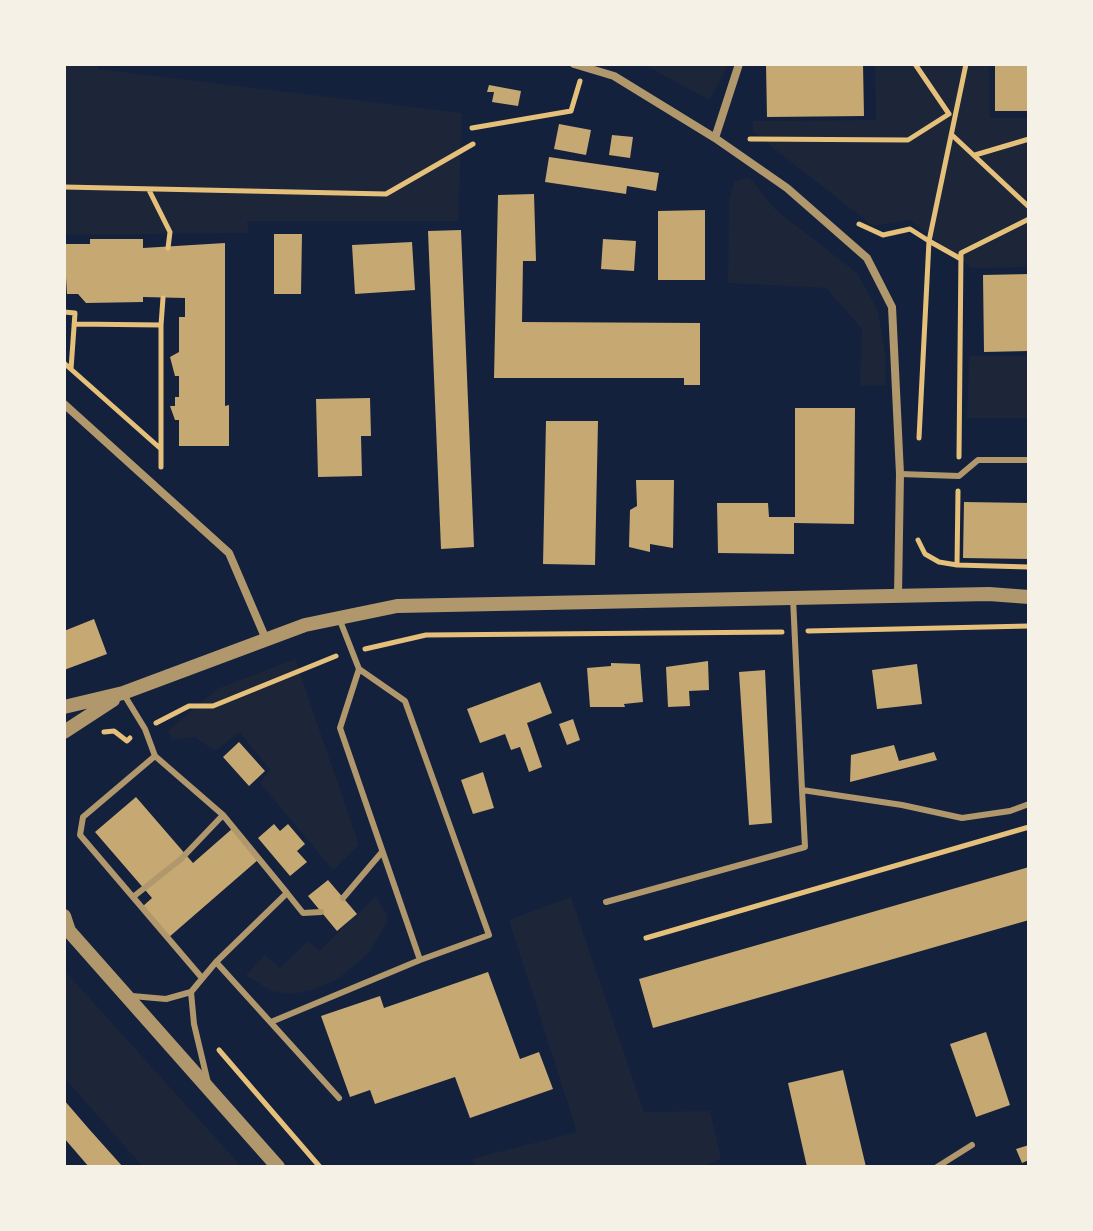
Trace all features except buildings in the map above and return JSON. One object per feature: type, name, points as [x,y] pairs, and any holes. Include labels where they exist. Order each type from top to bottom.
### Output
[{"type":"street","points":[[574,64],[614,76],[715,138],[787,188],[867,258],[892,307],[900,474],[898,595]]},
{"type":"street","points":[[715,138],[739,64]]},
{"type":"street","points":[[64,404],[161,488],[229,553],[265,637]]},
{"type":"street","points":[[64,707],[123,693],[265,637],[339,617],[423,603],[989,594],[1029,597]]},
{"type":"street","points":[[64,732],[123,693]]},
{"type":"street","points":[[64,916],[67,930],[278,1167]]},
{"type":"lane","points":[[900,474],[959,476],[978,460],[1029,460]]},
{"type":"lane","points":[[606,902],[805,847],[793,597]]},
{"type":"lane","points":[[271,1022],[489,935],[405,701],[359,669],[339,617]]},
{"type":"lane","points":[[359,669],[340,728],[420,960]]},
{"type":"lane","points":[[123,693],[145,729],[155,756],[223,815],[303,913],[321,912]]},
{"type":"lane","points":[[155,756],[83,817],[80,835],[202,978]]},
{"type":"lane","points":[[802,790],[902,805],[962,818],[1010,811],[1029,804]]},
{"type":"lane","points":[[133,897],[181,859],[223,815]]},
{"type":"lane","points":[[343,898],[383,852]]},
{"type":"lane","points":[[124,994],[166,999],[191,992],[216,962],[287,893]]},
{"type":"lane","points":[[216,962],[339,1098]]},
{"type":"lane","points":[[191,992],[194,1024],[210,1091]]},
{"type":"lane","points":[[937,1167],[972,1145]]},
{"type":"path","points":[[915,64],[954,121]]},
{"type":"path","points":[[961,259],[929,241],[966,64]]},
{"type":"path","points":[[472,128],[571,111],[585,67]]},
{"type":"path","points":[[722,121],[751,139],[908,140],[949,114]]},
{"type":"path","points":[[952,135],[1029,207]]},
{"type":"path","points":[[974,156],[1029,139]]},
{"type":"path","points":[[64,187],[386,194],[473,144]]},
{"type":"path","points":[[149,189],[170,232],[168,248]]},
{"type":"path","points":[[1029,219],[961,253],[957,565],[1029,567]]},
{"type":"path","points":[[161,488],[163,298]]},
{"type":"path","points":[[64,312],[75,313],[71,370]]},
{"type":"path","points":[[74,324],[161,325]]},
{"type":"path","points":[[64,363],[161,449]]},
{"type":"path","points":[[90,733],[114,731],[127,741],[189,706],[213,706],[329,657],[426,635],[1029,626]]},
{"type":"path","points":[[646,938],[1029,827]]},
{"type":"shaded area","points":[[64,64],[98,64],[98,69],[462,113],[458,221],[247,221],[249,233],[64,235]]},
{"type":"shaded area","points":[[643,64],[729,64],[709,100]]},
{"type":"shaded area","points":[[875,64],[989,64],[990,118],[1029,118],[1029,267],[971,268],[910,220],[873,226],[753,132],[753,121],[876,120]]},
{"type":"shaded area","points":[[749,177],[776,210],[857,273],[878,311],[886,359],[885,385],[860,386],[862,329],[826,288],[728,283],[729,199],[735,181]]},
{"type":"shaded area","points":[[969,356],[1029,356],[1029,418],[967,418]]},
{"type":"shaded area","points":[[295,659],[359,845],[333,870],[260,783],[270,770],[240,732],[215,751],[195,737],[172,740],[168,731],[217,689]]},
{"type":"shaded area","points":[[376,896],[386,913],[387,922],[369,953],[338,979],[313,990],[292,994],[271,991],[246,975],[265,955],[280,968],[308,941],[319,951]]},
{"type":"shaded area","points":[[571,897],[644,1112],[710,1111],[721,1159],[701,1167],[475,1167],[472,1159],[577,1132],[509,920]]},
{"type":"shaded area","points":[[64,970],[242,1167],[143,1167],[64,1077]]}]
